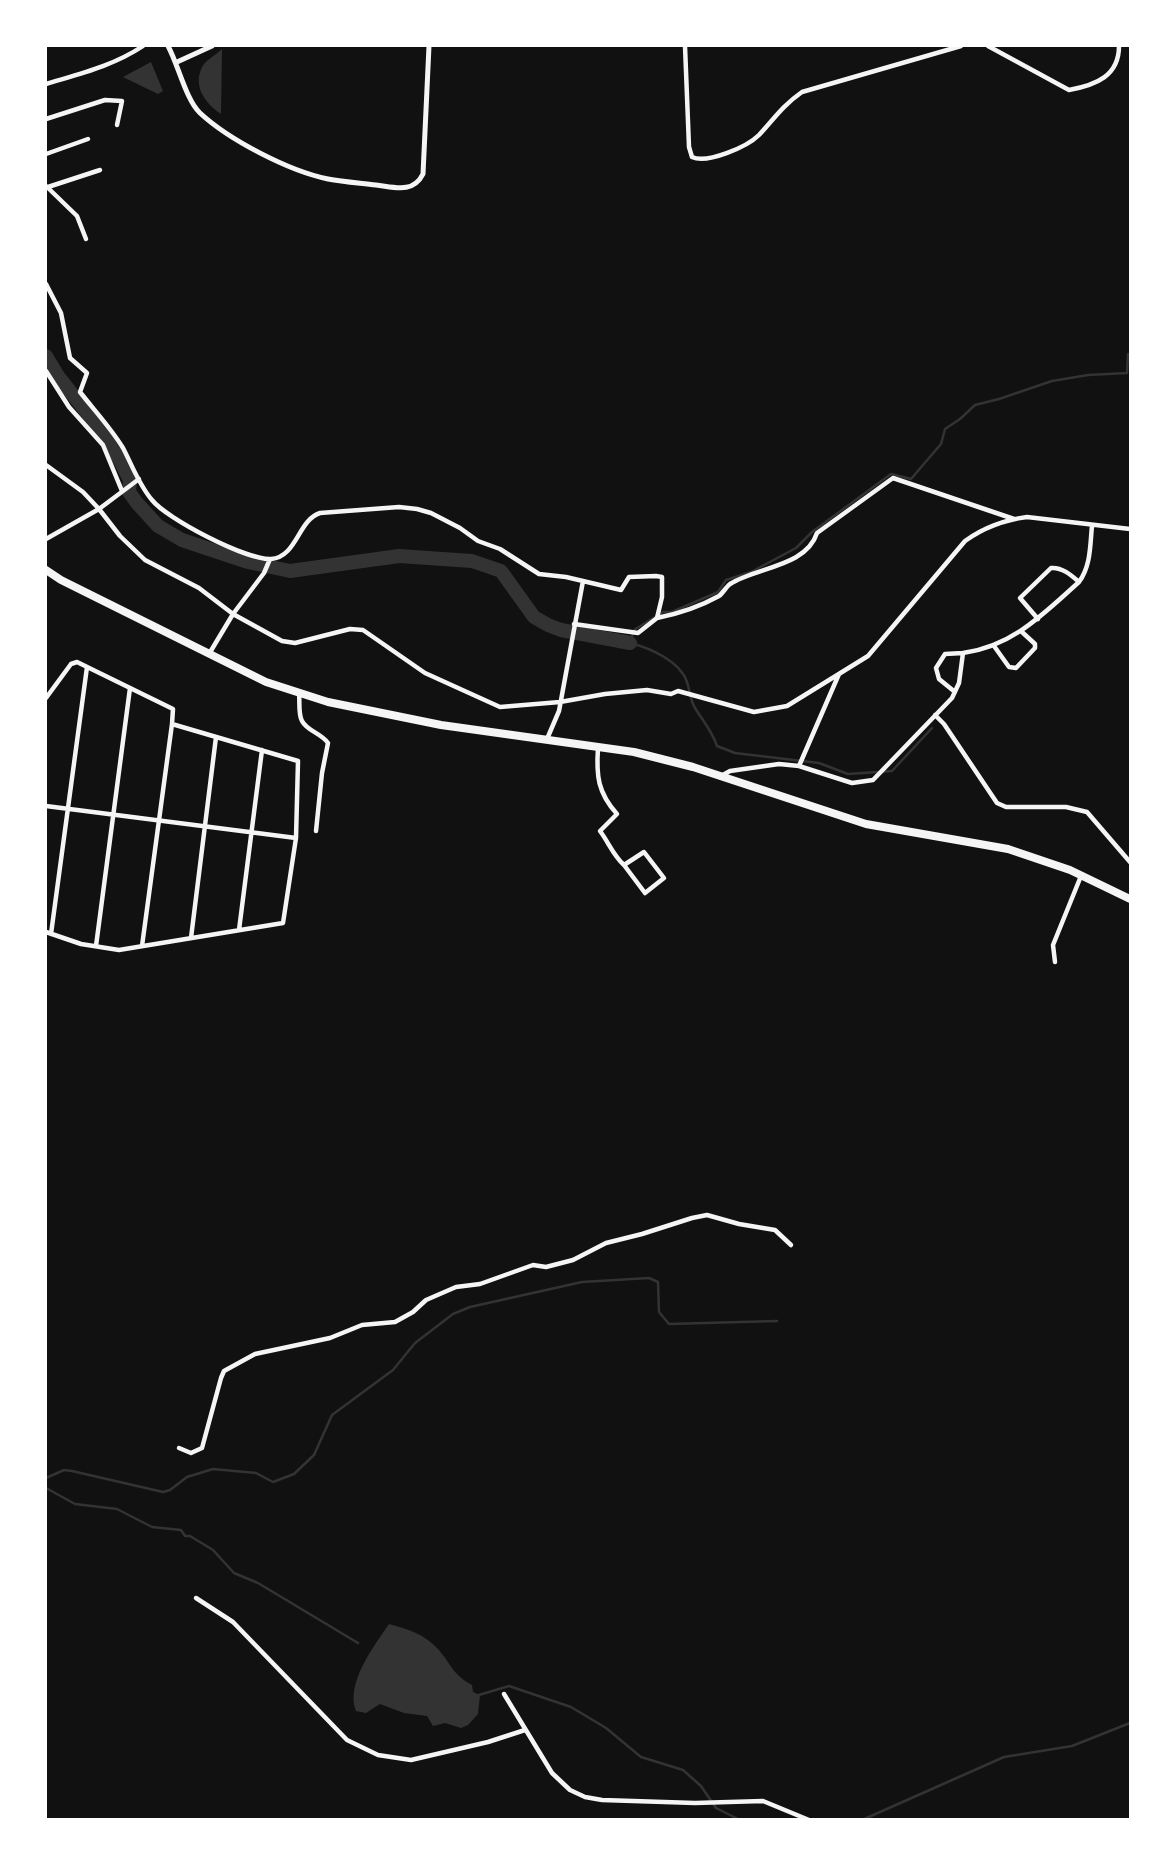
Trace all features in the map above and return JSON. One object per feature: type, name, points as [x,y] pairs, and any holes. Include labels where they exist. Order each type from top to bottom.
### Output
[{"type":"highway","points":[[46,570],[266,682],[328,702],[403,718],[634,752],[721,776],[866,824],[1008,849],[1081,876],[1130,899]]},
{"type":"street","points":[[46,84],[79,76],[122,58],[142,46]]},
{"type":"street","points":[[168,46],[198,112],[226,132],[275,160],[327,178],[405,189],[417,183],[423,174],[429,46]]},
{"type":"street","points":[[177,62],[212,46]]},
{"type":"street","points":[[685,46],[689,147],[692,157],[703,160],[757,138],[786,103],[802,92],[961,46]]},
{"type":"street","points":[[988,46],[1069,90],[1109,76],[1119,57],[1119,46]]},
{"type":"street","points":[[46,119],[105,100],[122,101],[117,125]]},
{"type":"street","points":[[46,154],[88,139]]},
{"type":"street","points":[[86,239],[77,216],[46,187],[100,170]]},
{"type":"street","points":[[46,284],[61,313],[70,358],[87,373],[80,392],[121,445],[153,501],[180,521],[241,553],[270,560],[291,547],[313,515],[399,507],[431,513],[478,541],[500,548],[539,574],[621,590],[629,577],[662,577],[662,597],[657,618]]},
{"type":"street","points":[[46,371],[69,407],[103,445],[124,489]]},
{"type":"street","points":[[46,465],[75,485],[99,509],[134,552],[199,588],[233,614],[282,641],[295,643],[340,630],[363,630],[425,673],[500,707],[648,691],[671,694],[678,691],[761,713],[787,706],[868,656],[965,541],[979,531],[1027,517],[1130,529]]},
{"type":"street","points":[[574,626],[638,633],[657,618],[721,595],[733,583],[788,561],[814,543],[817,533],[893,478],[1014,519]]},
{"type":"street","points":[[46,539],[99,509],[139,479]]},
{"type":"street","points":[[955,692],[939,679],[936,668],[945,654],[994,646],[1023,632],[1038,619],[1085,574],[1092,526]]},
{"type":"street","points":[[209,654],[270,560]]},
{"type":"street","points":[[1038,619],[1020,598],[1051,569],[1069,573],[1079,582]]},
{"type":"street","points":[[546,740],[559,711],[583,581]]},
{"type":"street","points":[[994,646],[1009,667],[1016,668],[1035,648],[1035,644],[1023,632]]},
{"type":"street","points":[[721,776],[730,771],[758,765],[779,764],[799,766],[852,783],[873,780],[935,715],[945,708],[959,683],[963,653]]},
{"type":"street","points":[[46,698],[71,664],[77,662],[173,709],[142,946]]},
{"type":"street","points":[[87,667],[48,933],[81,944],[119,950],[283,923],[296,838],[298,761],[172,724]]},
{"type":"street","points":[[799,766],[839,674]]},
{"type":"street","points":[[96,946],[130,688]]},
{"type":"street","points":[[299,692],[301,719],[328,743],[316,831]]},
{"type":"street","points":[[935,715],[944,724],[997,803],[1006,807],[1066,807],[1087,812],[1130,862]]},
{"type":"street","points":[[191,938],[216,737]]},
{"type":"street","points":[[598,747],[597,764],[603,799],[617,814],[600,831],[613,855],[645,893],[664,878],[644,852],[624,865]]},
{"type":"street","points":[[239,930],[262,750]]},
{"type":"street","points":[[46,806],[296,838]]},
{"type":"street","points":[[1055,962],[1053,945],[1081,876]]},
{"type":"street","points":[[178,1448],[191,1453],[202,1448],[221,1378],[224,1371],[234,1364],[255,1354],[344,1334],[362,1325],[394,1322],[413,1312],[426,1300],[456,1287],[480,1284],[533,1265],[546,1266],[573,1260],[606,1242],[707,1215],[775,1230],[791,1245]]},
{"type":"street","points":[[196,1598],[233,1622],[347,1740],[378,1755],[411,1760],[488,1742],[525,1730]]},
{"type":"street","points":[[504,1694],[559,1782],[585,1797],[602,1800],[770,1802],[809,1819]]},
{"type":"shaded area","points":[[222,49],[221,114],[209,104],[201,92],[199,78],[204,64]]},
{"type":"shaded area","points":[[151,62],[163,91],[158,94],[123,77]]},
{"type":"shaded area","points":[[389,1624],[427,1639],[456,1673],[472,1685],[473,1692],[480,1695],[478,1714],[468,1725],[461,1728],[445,1723],[433,1726],[427,1716],[404,1713],[380,1704],[366,1713],[356,1711],[354,1689],[358,1677],[369,1654]]},
{"type":"waterway","points":[[932,728],[892,771],[848,774],[819,763],[735,753],[717,746],[693,705],[687,682],[678,668],[655,652],[630,643],[634,630],[663,612],[672,612],[718,592],[726,580],[751,572],[796,548],[812,532],[891,474],[911,479],[941,444],[945,429],[975,405],[1052,381],[1088,375],[1127,373],[1130,354]]},
{"type":"waterway","points":[[46,356],[121,462],[130,480],[129,492],[137,503],[158,526],[182,540],[248,562],[290,571],[399,556],[472,561],[501,571],[534,617],[548,625],[630,643]]},
{"type":"waterway","points":[[46,1478],[64,1470],[163,1492],[187,1477],[213,1469],[256,1473],[273,1482],[294,1474],[314,1455],[332,1415],[393,1370],[415,1343],[453,1314],[470,1307],[582,1282],[649,1278],[658,1282],[659,1312],[669,1324],[777,1321]]},
{"type":"waterway","points":[[46,1488],[75,1504],[117,1509],[152,1527],[181,1530],[185,1536],[190,1536],[213,1550],[234,1573],[258,1583],[358,1643]]},
{"type":"waterway","points":[[479,1695],[509,1686],[571,1707],[606,1728],[641,1757],[683,1770],[701,1786],[716,1808],[740,1820]]},
{"type":"waterway","points":[[862,1820],[1004,1757],[1072,1746],[1130,1723]]}]
